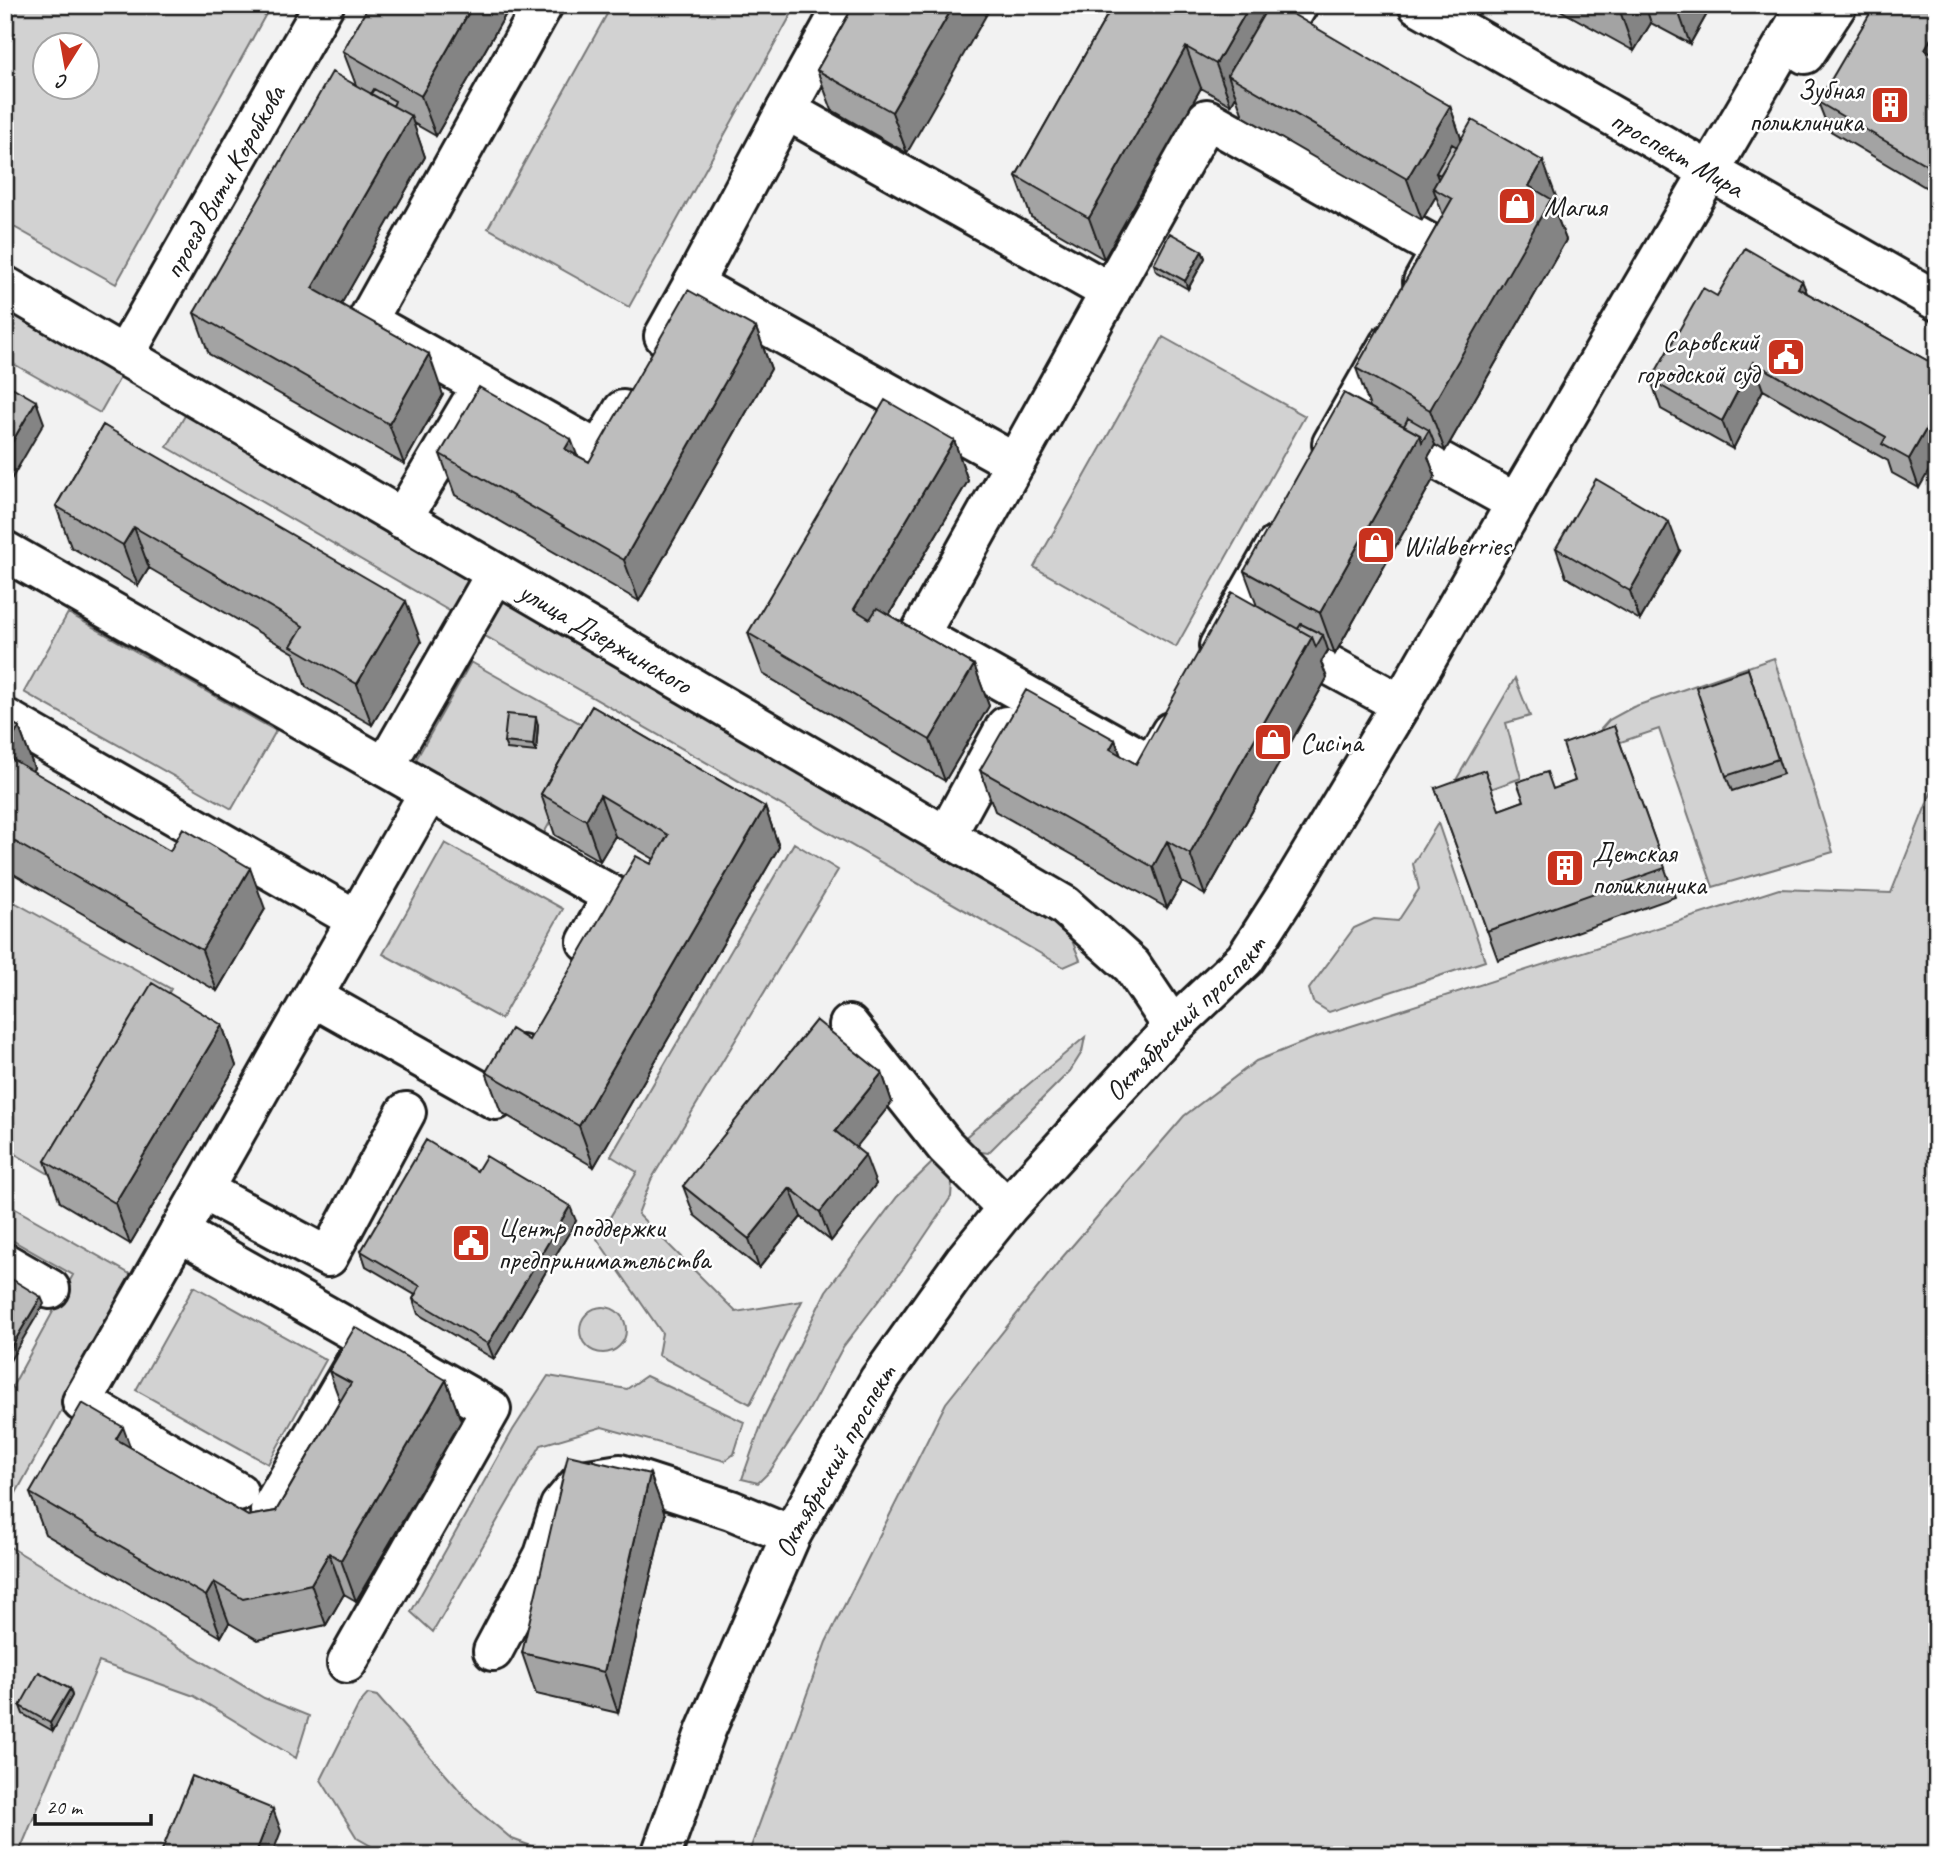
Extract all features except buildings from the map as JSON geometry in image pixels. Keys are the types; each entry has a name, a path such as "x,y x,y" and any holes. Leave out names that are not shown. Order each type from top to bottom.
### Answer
{"street":[{"name":"проезд Вити Коробкова","path":"124,356 324,5"},
{"path":"543,5 366,321 599,451 844,5"},
{"path":"1271,50 1298,5"},
{"name":"проспект Мира","path":"1418,5 1937,301"},
{"name":"Октябрьский проспект","path":"661,1855 706,1730 791,1535 879,1380 964,1261 1007,1208 1173,1027 1245,959 1401,704 1807,5"},
{"path":"1774,65 1804,56 1836,5"},
{"path":"786,110 1110,292"},
{"path":"1283,641 1197,685 1152,765 919,635 1207,119 1233,117 1441,250 1317,472"},
{"path":"693,284 1015,463"},
{"name":"улица Дзержинского","path":"5,286 1065,905 1132,967 1173,1027"},
{"path":"402,519 481,385"},
{"path":"1350,412 1516,503"},
{"path":"1283,641 1290,521"},
{"path":"5,551 613,896 572,968"},
{"path":"385,767 496,573"},
{"path":"1283,641 1401,704"},
{"path":"946,836 1023,694"},
{"path":"5,719 356,920"},
{"path":"369,1340 254,1501 82,1402 429,792"},
{"path":"313,997 496,1100 537,1028"},
{"path":"849,1025 945,1146 1007,1208"},
{"path":"203,1190 328,1257 406,1112"},
{"path":"179,1232 491,1409 347,1663"},
{"path":"5,1263 50,1289"},
{"path":"493,1651 544,1555 560,1506 582,1480 620,1474 731,1510 791,1535"}],"shaded area":[{"path":"5,5 271,5 116,284 5,222"},
{"path":"612,5 796,6 629,307 488,228"},
{"path":"5,306 122,374 100,413 5,359"},
{"path":"1163,337 1305,416 1176,647 1034,567"},
{"path":"187,412 478,581 458,616 167,447"},
{"path":"501,595 1069,933 1080,960 1064,967 480,633"},
{"path":"68,613 276,731 232,809 24,692"},
{"path":"1774,658 1833,852 1713,887 1659,729 1597,750 1595,744 1601,729 1609,720 1633,707"},
{"path":"471,662 599,734 543,835 414,763"},
{"path":"1515,678 1530,716 1506,723 1521,778 1452,803 1452,787"},
{"path":"1937,778 1937,1855 748,1855 826,1642 946,1403 1060,1260 1184,1116 1256,1061 1317,1037 1779,889 1891,893"},
{"path":"1438,823 1485,961 1329,1012 1313,1002 1309,989 1354,928 1374,919 1398,921 1419,889 1413,864"},
{"path":"445,843 563,909 501,1019 383,954"},
{"path":"794,843 838,870 651,1180 638,1214 736,1312 802,1301 750,1404 658,1355 662,1333 597,1239 637,1172 611,1156"},
{"path":"5,897 171,989 61,1181 5,1148"},
{"path":"1085,1037 1082,1052 1070,1071 988,1153 975,1151 962,1140"},
{"path":"933,1162 952,1182 951,1197 902,1270 843,1347 803,1421 770,1471 758,1483 742,1479 764,1417 826,1291 897,1197"},
{"path":"5,1203 135,1277 5,1513 5,1400 73,1275 5,1236"},
{"path":"194,1286 326,1360 268,1464 136,1390"},
{"path":"603,1307 619,1314 626,1330 619,1346 603,1353 587,1346 580,1330 587,1314"},
{"path":"548,1376 627,1389 646,1376 744,1422 734,1454 725,1461 602,1427 541,1445 433,1632 411,1612 513,1430"},
{"path":"5,1544 264,1698 309,1716 296,1758 194,1696 99,1662 18,1855 5,1855"},
{"path":"368,1694 377,1696 475,1808 512,1839 556,1855 387,1855 357,1838 321,1780 359,1704"}],"place":[{"name":"Зубная поликлиника","path":"1890,105"},
{"name":"Магия","path":"1517,206"},
{"name":"Саровский городской суд","path":"1786,357"},
{"name":"Wildberries","path":"1376,545"},
{"name":"Cucina","path":"1273,742"},
{"name":"Детская поликлиника","path":"1565,868"},
{"name":"Центр поддержки предпринимательства","path":"471,1243"}]}
